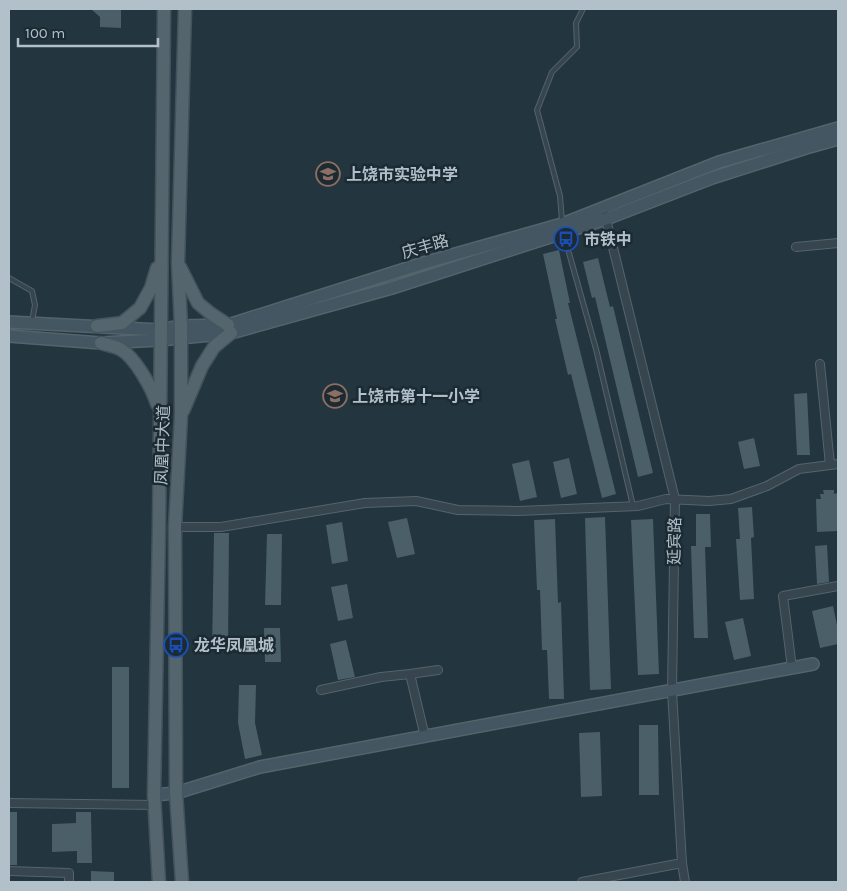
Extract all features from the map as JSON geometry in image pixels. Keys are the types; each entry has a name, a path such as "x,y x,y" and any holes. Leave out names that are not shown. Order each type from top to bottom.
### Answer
{"main road":[{"name":"凤凰中大道","path":"158,882 154,800 164,9"},
{"name":"凤凰中大道","path":"182,882 176,793 175,527 181,416 181,332 178,263 185,9"},
{"name":"庆丰路","path":"229,329 427,262 605,213 719,162 838,128"},
{"path":"9,336 101,343 181,332 229,329 392,288 605,213 838,139"},
{"path":"97,326 122,323 140,308 151,288 162,254"},
{"path":"178,263 198,302 229,329"},
{"path":"9,322 97,326 160,335"},
{"path":"181,416 202,366 214,347 229,329"},
{"path":"101,343 122,350 140,369 154,394 160,411"},
{"path":"154,800 260,767 814,664"}],"street":[{"name":"延宾路","path":"605,213 675,499 672,691 682,863 685,882"},
{"path":"796,246 838,242"},
{"path":"175,527 221,527 365,503 416,501 458,510 518,511 633,506 666,498 709,501 732,499 767,486 799,469 834,464 820,364"},
{"path":"792,668 783,596 838,586"},
{"path":"321,690 381,677 438,670"},
{"path":"410,674 425,737"},
{"path":"9,803 154,800"},
{"path":"582,882 682,863"},
{"path":"9,871 69,873 69,882"}],"lane":[{"path":"562,224 560,196 537,110 552,72 577,47 576,23 583,9"},
{"path":"569,253 596,349 633,506"},
{"path":"9,278 32,291 35,305 32,323"}],"building":[{"path":"91,9 121,9 121,28 100,27 100,17"},
{"path":"559,250 570,303 568,303 616,494 602,498 571,374 568,375 543,254"},
{"path":"598,258 610,307 613,306 653,473 638,477 595,297 592,298 583,262"},
{"path":"807,393 810,455 797,455 794,394"},
{"path":"754,438 760,466 744,469 738,442"},
{"path":"569,458 577,494 561,498 553,462"},
{"path":"529,460 537,497 520,501 512,464"},
{"path":"823,490 834,490 834,494 837,493 838,531 817,532 816,499 821,499 820,494 824,494"},
{"path":"752,507 754,537 751,538 754,599 740,600 736,539 740,539 738,508"},
{"path":"696,514 710,514 711,547 705,547 708,638 694,638 691,546 696,546"},
{"path":"605,517 611,689 590,690 585,518"},
{"path":"407,518 415,554 397,558 388,522"},
{"path":"555,519 558,603 561,602 564,699 549,699 547,650 542,650 540,590 537,590 534,520"},
{"path":"653,519 659,674 638,675 631,520"},
{"path":"342,522 348,561 332,564 326,525"},
{"path":"214,533 229,533 228,651 212,651"},
{"path":"267,534 282,534 281,605 265,605"},
{"path":"827,545 829,582 817,584 815,546"},
{"path":"347,584 353,618 338,621 331,587"},
{"path":"833,606 838,630 838,644 820,648 812,611"},
{"path":"743,618 751,656 734,660 725,622"},
{"path":"264,628 280,628 281,662 265,662"},
{"path":"346,640 355,677 338,680 330,644"},
{"path":"112,667 129,667 129,788 112,788"},
{"path":"239,685 256,685 255,723 262,755 245,759 238,723"},
{"path":"639,725 658,725 659,795 639,795"},
{"path":"600,732 602,796 581,797 579,733"},
{"path":"9,812 17,812 17,865 9,865"},
{"path":"76,812 91,812 92,863 77,863 77,851 52,852 52,824 76,823"},
{"path":"91,871 114,872 114,882 91,882"}],"place":[{"name":"上饶市实验中学","path":"328,174"},
{"name":"市铁中","path":"566,239"},
{"name":"上饶市第十一小学","path":"335,396"},
{"name":"龙华凤凰城","path":"176,645"}]}
